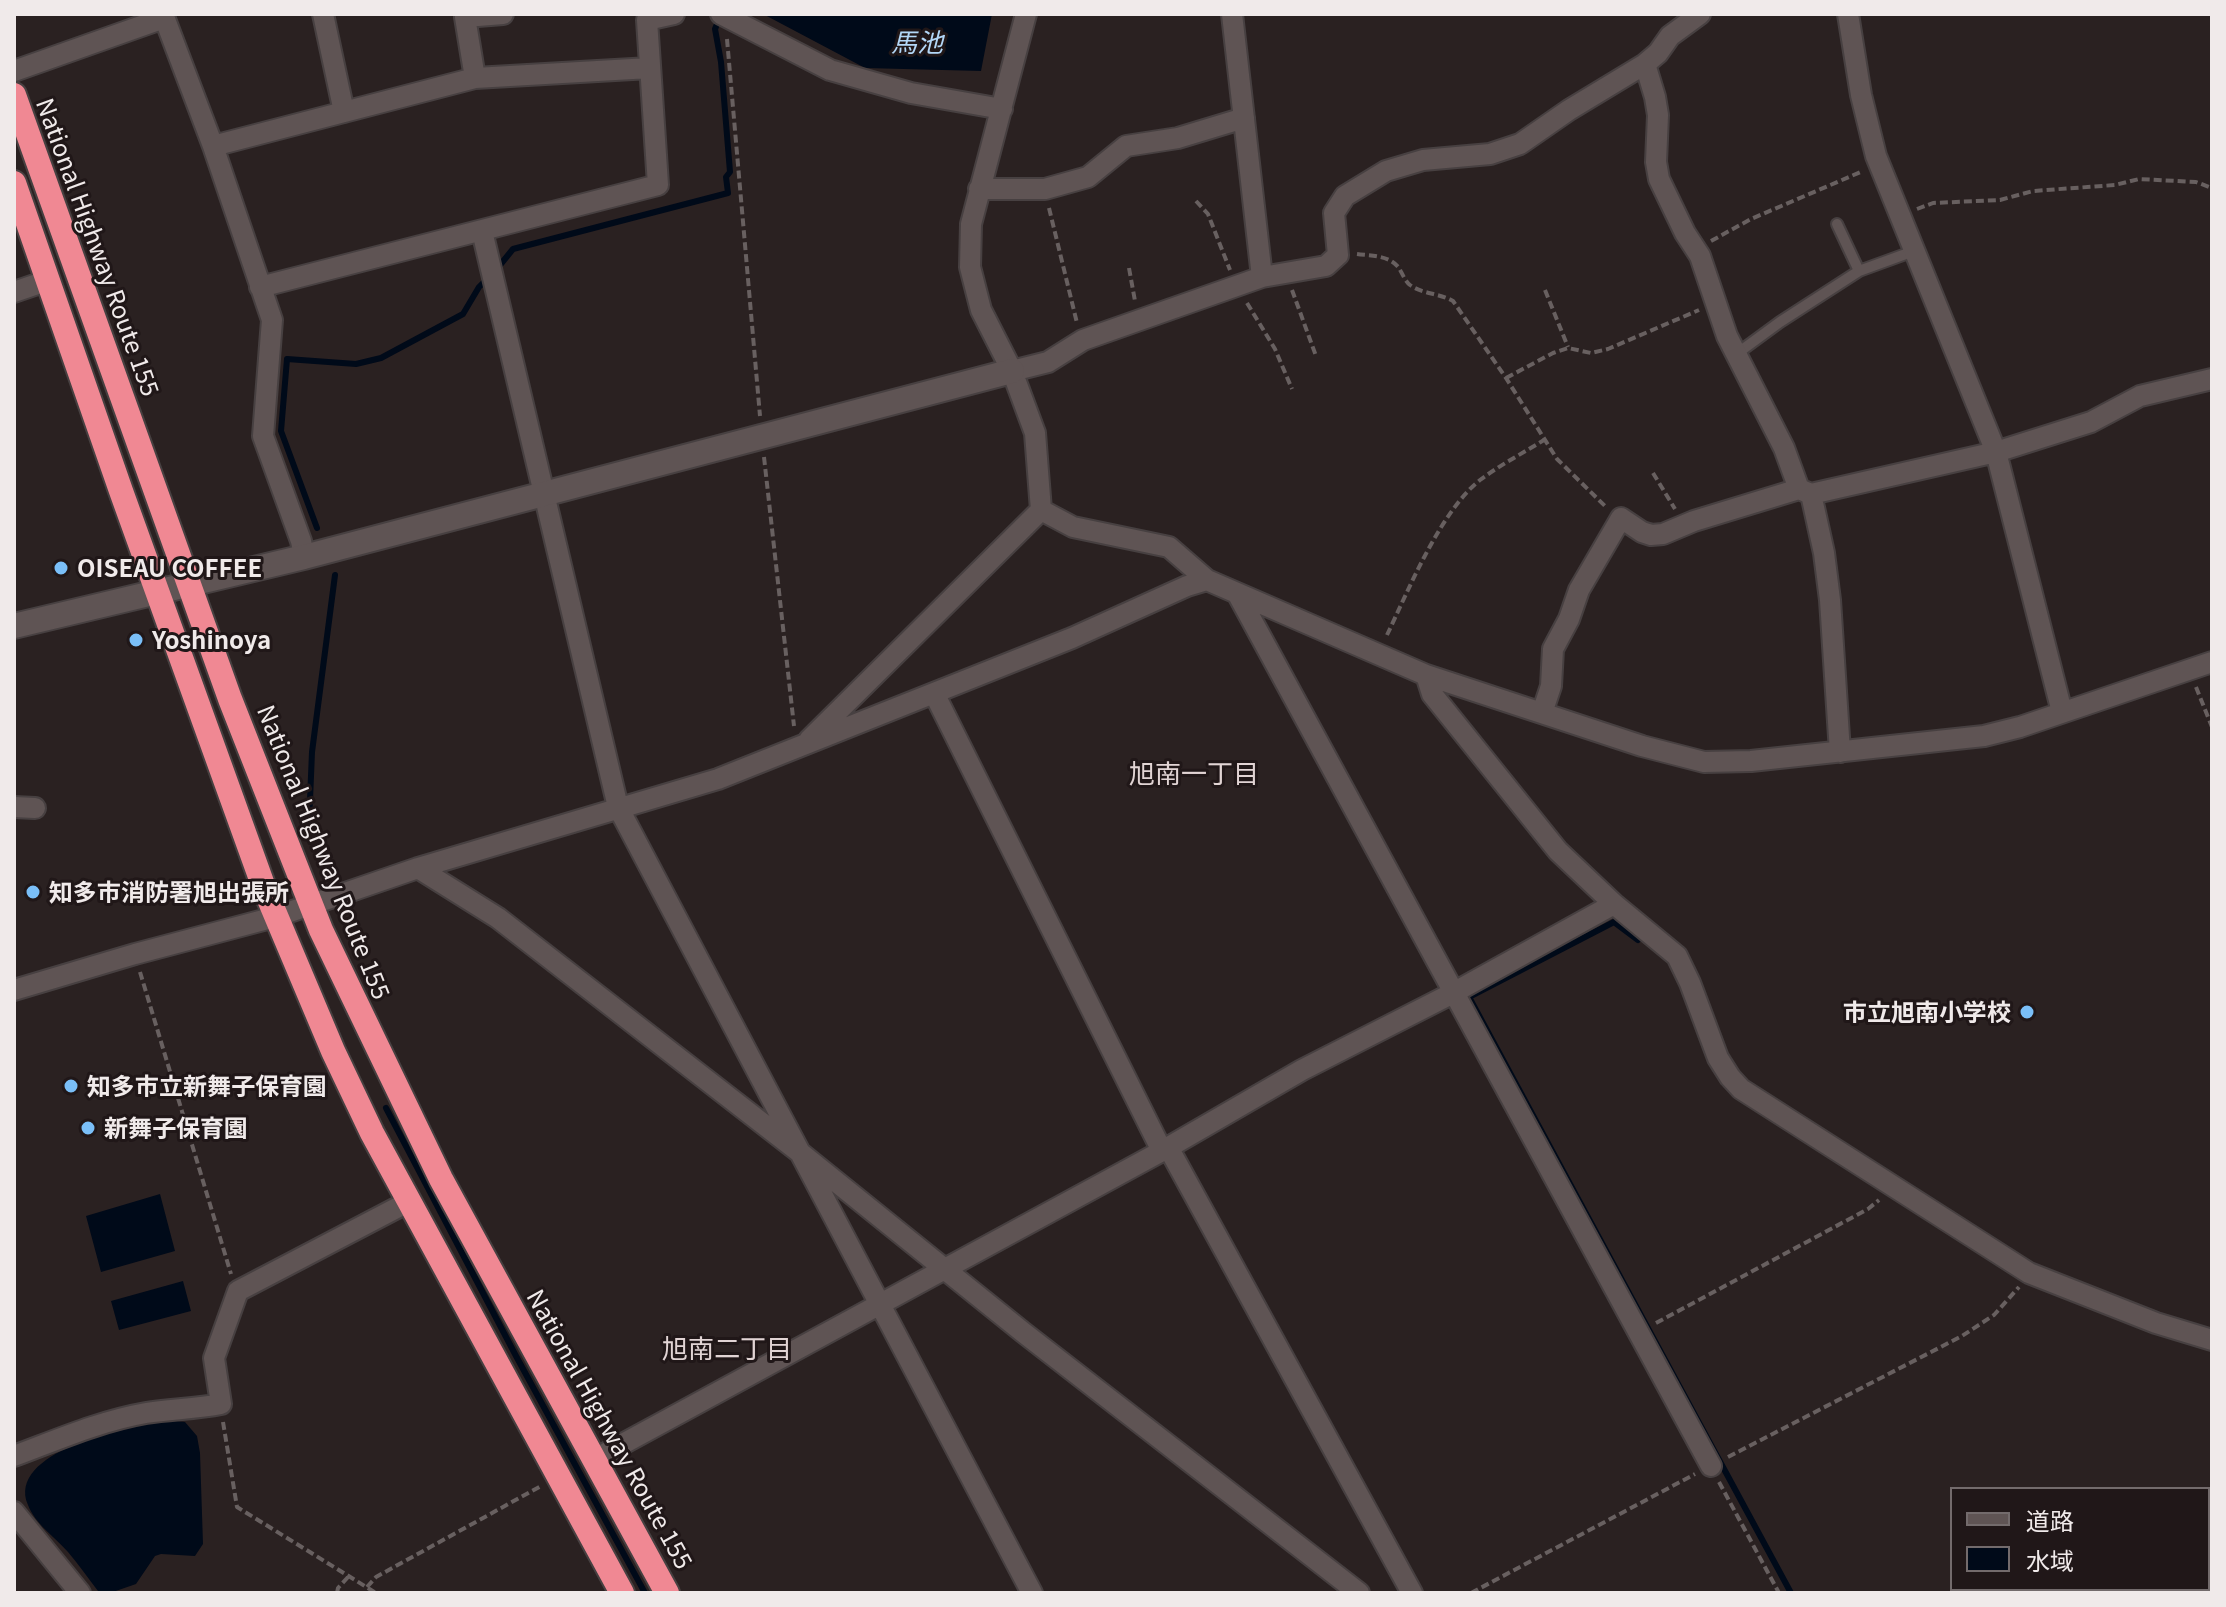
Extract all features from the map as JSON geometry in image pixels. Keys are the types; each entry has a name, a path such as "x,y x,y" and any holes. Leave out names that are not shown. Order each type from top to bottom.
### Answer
{"highway":[{"name":"National Highway Route 155","path":"14,95 189,584 268,799 311,905 354,1002 441,1179 667,1593"},
{"path":"14,183 156,591 275,917 333,1051 410,1201 622,1593"}],"street":[{"path":"323,14 344,112"},
{"path":"475,78 465,17 503,14"},
{"path":"260,287 658,185 644,17 674,14"},
{"path":"800,747 1041,510 1035,433 1012,371 981,310 970,267 971,224 1026,14"},
{"path":"1232,14 1262,277"},
{"path":"14,626 543,496 1048,362 1082,341 1262,277 1326,266 1338,255 1334,213 1345,196 1386,171 1423,160 1490,154 1520,144 1581,102 1645,64 1670,36 1700,14"},
{"path":"1848,14 1861,95 1880,165 1996,452 2062,712"},
{"path":"14,71 163,16 213,146 272,320 263,436 304,557"},
{"path":"725,16 830,70 911,93 1002,109"},
{"path":"1645,64 1658,115 1656,162 1659,179 1685,233 1698,251 1735,355 1805,491 1824,553 1840,752"},
{"path":"213,146 475,78 650,68"},
{"path":"979,189 1045,189 1088,177 1126,146 1178,138 1244,118"},
{"path":"482,231 618,807 1032,1593"},
{"path":"14,292 49,280"},
{"path":"1542,713 1551,686 1553,649 1569,619 1579,590 1621,518 1651,535 1805,491 1996,452 2091,422 2140,396 2212,379"},
{"path":"1041,510 1073,527 1169,547 1207,580 1426,675 1642,746 1704,762 1751,761 1984,736 2212,662"},
{"path":"14,990 275,917 418,868 718,779 1072,638 1207,580"},
{"path":"1237,593 1711,1466"},
{"path":"1426,675 1432,694 1558,851 1614,904 1677,956 1718,1058 1741,1089 2029,1273 2156,1323 2212,1340"},
{"path":"934,693 1165,1149 1412,1593"},
{"path":"14,807 35,808"},
{"path":"418,868 498,918 1359,1593"},
{"path":"595,1459 1165,1149 1302,1070 1453,993 1614,904"},
{"path":"14,1456 101,1423 147,1412 194,1410 221,1404 214,1358 238,1291 410,1201"},
{"path":"14,1512 80,1593"}],"lane":[{"path":"1837,224 1859,271"},
{"path":"1735,355 1859,271 1914,251"}],"path":[{"path":"725,16 761,437 800,747"},
{"path":"1698,251 1738,225 1880,165"},
{"path":"1899,215 1933,203 2000,200 2033,191 2115,185 2139,179 2196,182 2212,188"},
{"path":"1045,189 1082,341"},
{"path":"1338,255 1388,259 1396,264 1408,284 1423,291 1440,293 1453,301 1557,459 1621,518"},
{"path":"1129,268 1134,297 1143,319"},
{"path":"1291,272 1297,307 1316,356"},
{"path":"1545,290 1568,348"},
{"path":"1506,378 1568,348 1591,353 1608,349 1700,309 1717,305"},
{"path":"1377,654 1439,532 1469,491 1544,440"},
{"path":"1653,473 1684,525"},
{"path":"2189,669 2212,727"},
{"path":"135,954 238,1291"},
{"path":"1637,1333 1868,1209 1880,1199 1886,1183"},
{"path":"1471,1593 1962,1336 1994,1315 2029,1273"},
{"path":"221,1404 237,1507 376,1593"},
{"path":"1711,1466 1779,1593"},
{"path":"367,1587 376,1577 558,1476"},
{"path":"337,1593 349,1576"}],"water":[{"name":"馬池","path":"763,14 992,14 981,71 865,68"},
{"path":"160,1194 175,1251 101,1272 86,1216"},
{"path":"183,1281 191,1311 119,1330 111,1301"},
{"path":"159,1419 185,1422 197,1436 203,1544 195,1556 155,1556 136,1584 110,1593 98,1591 68,1552 35,1518 28,1505 26,1486 34,1470 72,1446"}],"waterway":[{"path":"496,270 513,249 728,193 726,177 730,172 721,62 715,29 720,17"},
{"path":"317,528 281,431 287,359 356,364 381,358 463,314 488,278"},
{"path":"309,824 312,752 335,575"},
{"path":"1638,940 1614,922 1469,997 1791,1593"},
{"path":"386,1108 645,1593"}],"place":[{"name":"OISEAU COFFEE","path":"61,568"},
{"name":"Yoshinoya","path":"136,640"},
{"name":"知多市消防署旭出張所","path":"33,892"},
{"name":"市立旭南小学校","path":"2027,1012"},
{"name":"知多市立新舞子保育園","path":"71,1086"},
{"name":"新舞子保育園","path":"88,1128"}],"district":[{"name":"旭南一丁目","path":"1194,773"},
{"name":"旭南二丁目","path":"727,1348"}]}
